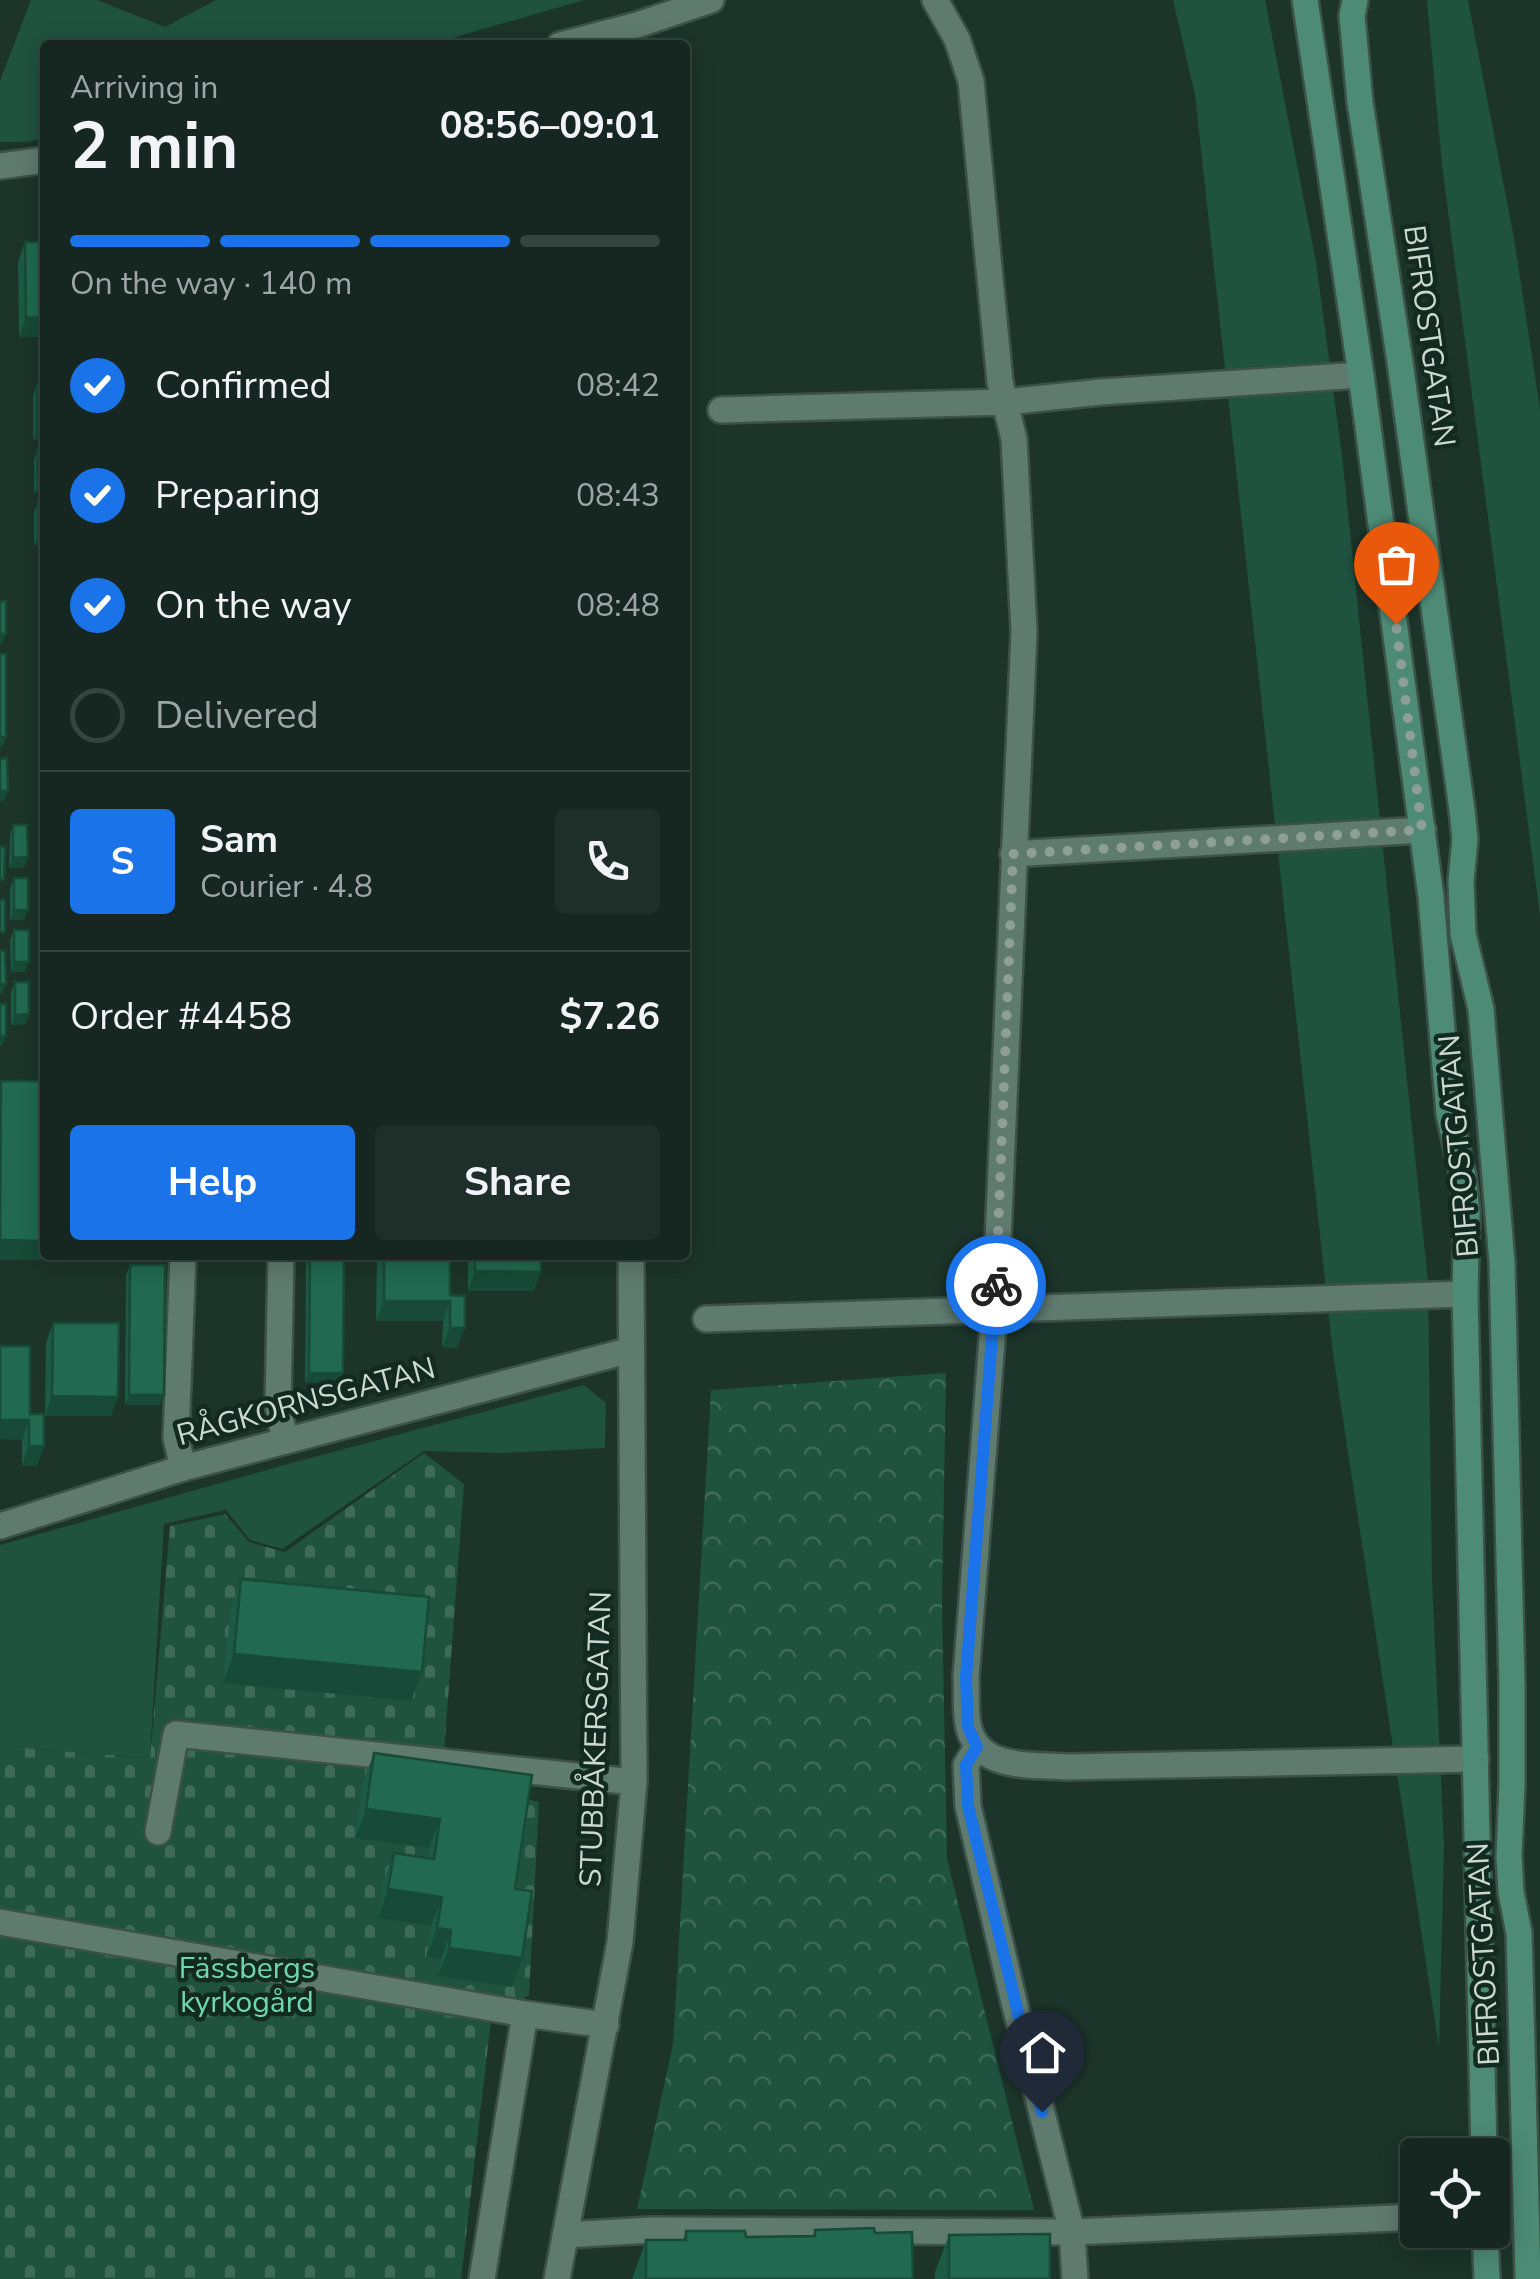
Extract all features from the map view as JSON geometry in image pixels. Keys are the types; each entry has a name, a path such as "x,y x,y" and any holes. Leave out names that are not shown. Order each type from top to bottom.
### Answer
{"main road":[{"name":"BIFROSTGATAN","path":"1305,0 1362,375 1431,897 1449,1114 1467,1212 1465,1294 1484,2138"},
{"name":"BIFROSTGATAN","path":"1351,5 1360,102 1462,810 1463,934 1481,1009 1500,1242 1511,1665 1509,1856 1519,1933 1528,2279"},
{"path":"1486,2248 1487,2279"}],"street":[{"path":"600,40 639,35 711,0"},
{"path":"934,0 958,39 972,81 1000,382 1014,440 1024,631 994,1308 966,1677 968,1727 977,1747 998,1762 1066,1767 1476,1758"},
{"path":"0,166 40,161"},
{"path":"721,410 1004,402 1362,375"},
{"path":"1013,854 1422,830"},
{"path":"183,1260 176,1438 183,1468"},
{"path":"281,1260 278,1405 285,1442"},
{"name":"STUBBÅKERSGATAN","path":"557,2279 620,1942 634,1782 631,1260"},
{"path":"706,1319 1465,1294"},
{"name":"RÅGKORNSGATAN","path":"0,1526 183,1468 632,1350"},
{"path":"158,1832 176,1734 634,1782"},
{"path":"977,1747 966,1765 968,1806 1072,2232 1075,2279"},
{"path":"0,1922 606,2025"},
{"path":"482,2279 525,2014"},
{"path":"565,2236 652,2230 1072,2232 1400,2218"}],"green space":[{"path":"31,0 97,0 165,27 216,0 584,0 445,40 40,40 40,139 27,142 0,142 0,81"},
{"path":"1173,0 1265,0 1316,262 1342,455 1428,1281 1432,1580 1444,1846 1439,2048 1333,1354 1195,95"},
{"path":"1427,0 1468,0 1514,238 1540,409 1540,916 1442,165"},
{"path":"946,1373 942,1604 947,1859 1034,2210 637,2209 673,2044 711,1390"},
{"path":"584,1385 606,1403 605,1448 504,1453 424,1451 282,1549 250,1540 226,1510 164,1524 150,1758 0,1746 0,1545"},
{"name":"Fässbergs kyrkogård","path":"424,1453 464,1484 442,1780 539,1802 529,1995 491,2020 461,2279 0,2279 0,1746 150,1758 170,1526 225,1514 249,1542 285,1552"}],"building":[{"path":"25,242 40,242 40,317 26,318"},
{"path":"37,385 40,385 40,430"},
{"path":"37,450 40,450 40,483"},
{"path":"38,502 40,502 40,535"},
{"path":"6,601 6,634 0,634 0,602"},
{"path":"0,654 6,654 6,737 0,737"},
{"path":"7,758 8,791 0,791 0,759"},
{"path":"13,825 27,825 28,857 13,858"},
{"path":"0,847 5,847 4,879 0,880"},
{"path":"14,878 28,878 28,910 14,910"},
{"path":"0,900 5,900 5,932 0,932"},
{"path":"14,930 29,930 29,962 14,962"},
{"path":"0,951 5,951 6,984 0,984"},
{"path":"15,982 29,982 29,1014 15,1015"},
{"path":"0,1004 6,1004 6,1036 0,1036"},
{"path":"1,1081 40,1081 40,1241 0,1240"},
{"path":"310,1260 344,1260 343,1373 309,1373"},
{"path":"384,1260 450,1260 450,1295 465,1296 465,1328 450,1328 450,1301 384,1301"},
{"path":"475,1260 541,1260 541,1272 475,1271"},
{"path":"130,1265 165,1265 164,1395 129,1395"},
{"path":"53,1323 119,1323 118,1397 52,1396"},
{"path":"0,1346 30,1346 30,1414 44,1414 44,1446 29,1446 29,1420 0,1420"},
{"path":"241,1579 429,1597 422,1672 234,1654"},
{"path":"374,1753 532,1775 515,1889 532,1891 522,1958 449,1948 451,1930 437,1928 442,1897 388,1889 394,1853 434,1859 440,1819 366,1809"},
{"path":"874,2228 875,2233 912,2232 913,2279 646,2279 646,2240 686,2240 686,2231 745,2231 746,2237 815,2236 815,2230"},
{"path":"1050,2234 1050,2279 949,2279 949,2235"}],"way so far":[{"path":"996,1285 1013,854 1422,830 1396,624"}],"route":[{"path":"996,1285 966,1677 968,1727 977,1747 966,1765 968,1806 1042,2112"}]}
